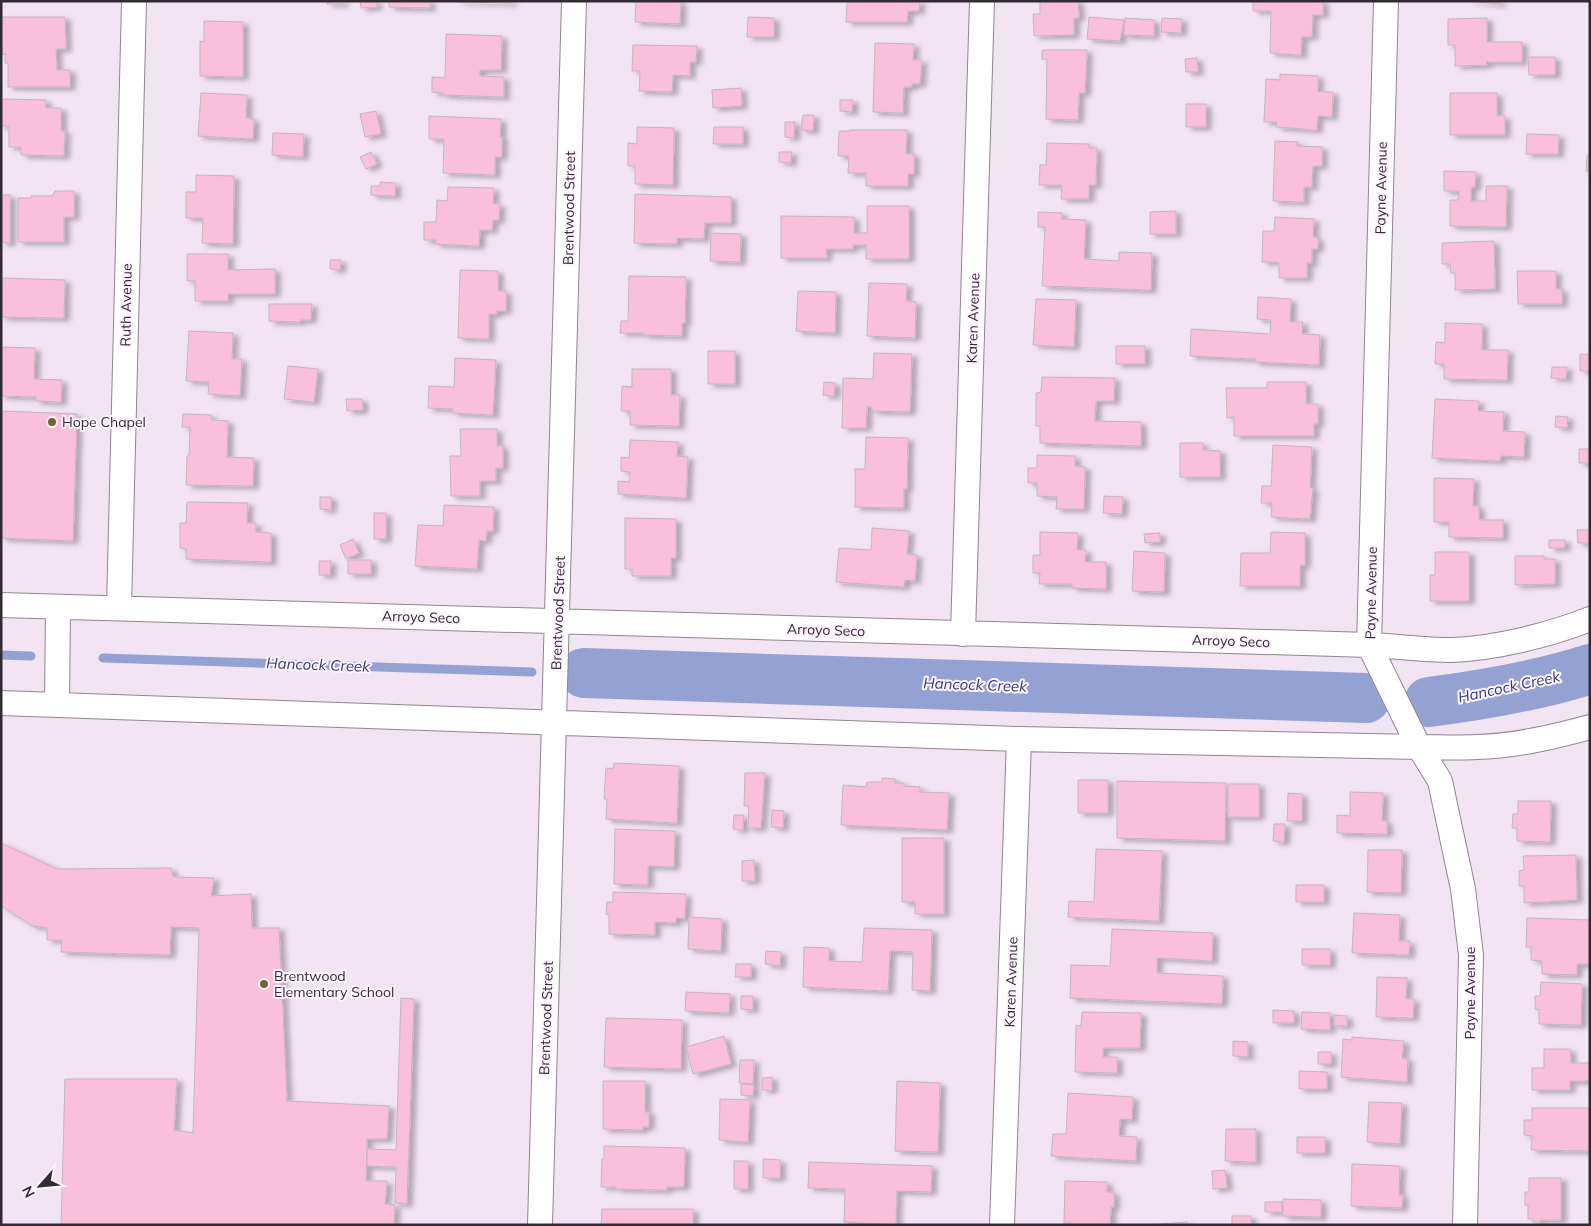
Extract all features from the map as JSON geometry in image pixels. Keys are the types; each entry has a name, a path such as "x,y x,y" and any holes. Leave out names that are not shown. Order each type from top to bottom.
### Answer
{"street":[{"name":"Ruth Avenue","path":"119,608 134,1"},
{"name":"Brentwood Street","path":"540,1225 574,1"},
{"name":"Karen Avenue","path":"963,634 982,1"},
{"name":"Payne Avenue","path":"1386,1 1369,645 1419,747 1440,781 1468,920 1471,955 1471,992 1465,1225"},
{"name":"Arroyo Seco","path":"1,605 1369,645 1451,650 1485,646 1552,632 1590,619"},
{"path":"57,704 58,607"},
{"path":"1,703 1019,739 1419,747 1478,747 1521,742 1590,727"},
{"name":"Karen Avenue","path":"1002,1225 1019,739"}],"building":[{"path":"327,1 343,1 343,4 327,4"},
{"path":"360,1 376,1 377,7 361,8"},
{"path":"389,1 430,1 430,8 389,7"},
{"path":"512,1 512,3 458,2"},
{"path":"636,1 681,1 680,24 635,22"},
{"path":"847,1 920,1 919,11 908,11 907,22 846,22"},
{"path":"1040,1 1078,1 1079,18 1074,18 1074,35 1034,36 1033,14 1040,14"},
{"path":"1253,1 1323,1 1323,15 1313,15 1312,37 1302,37 1301,55 1270,53 1271,11 1253,11"},
{"path":"1469,1 1501,1 1500,4"},
{"path":"1,17 65,17 66,49 56,49 57,70 70,70 70,87 8,87 8,63 5,63 6,54 2,55"},
{"path":"748,17 774,18 774,37 747,37"},
{"path":"1089,17 1124,20 1120,41 1087,39"},
{"path":"1125,18 1154,20 1154,36 1124,35"},
{"path":"1162,18 1182,19 1181,33 1161,32"},
{"path":"1487,18 1487,42 1522,42 1522,62 1486,62 1487,65 1455,66 1455,45 1448,45 1448,19"},
{"path":"204,21 243,22 243,77 200,76 200,41 204,42"},
{"path":"446,34 502,36 501,70 480,70 480,76 504,77 504,97 443,95 443,93 432,92 432,77 445,78"},
{"path":"875,43 914,44 913,60 922,60 920,84 904,87 903,113 873,112"},
{"path":"633,45 697,46 696,62 690,62 690,76 673,75 672,92 639,91 640,71 632,71"},
{"path":"1042,50 1087,50 1085,93 1079,93 1078,120 1046,119 1047,59 1042,59"},
{"path":"1528,57 1555,57 1555,75 1529,75"},
{"path":"1197,58 1198,72 1186,72 1185,59"},
{"path":"1280,74 1318,76 1318,92 1333,92 1332,117 1318,116 1317,130 1276,127 1277,122 1264,122 1266,79 1280,80"},
{"path":"741,88 742,106 713,108 712,90"},
{"path":"201,93 247,95 246,118 254,119 253,139 198,136"},
{"path":"1450,93 1497,93 1497,116 1505,116 1505,135 1450,135"},
{"path":"1,99 46,100 46,108 61,108 61,131 65,131 64,156 21,155 21,147 9,147 9,126 1,126"},
{"path":"840,100 853,100 852,112 840,111"},
{"path":"1186,104 1206,104 1206,127 1186,127"},
{"path":"376,111 381,134 365,137 360,114"},
{"path":"803,115 814,115 813,131 801,130"},
{"path":"429,116 501,119 502,157 495,157 495,175 443,173 444,139 429,139"},
{"path":"785,122 795,122 794,138 785,137"},
{"path":"637,127 674,128 673,185 635,184 635,166 628,166 628,143 637,144"},
{"path":"714,127 743,127 743,144 713,144"},
{"path":"907,130 906,154 914,154 914,174 908,174 908,186 866,186 866,173 848,173 849,156 838,156 839,131"},
{"path":"273,133 304,134 303,157 272,155"},
{"path":"1527,134 1559,135 1558,154 1526,154"},
{"path":"1275,141 1298,142 1297,146 1322,147 1322,166 1313,166 1312,187 1304,187 1304,202 1273,201"},
{"path":"1047,143 1089,144 1089,148 1097,148 1096,185 1089,185 1089,199 1061,199 1062,185 1039,185 1040,165 1046,165"},
{"path":"371,152 377,164 366,169 360,157"},
{"path":"779,152 792,152 791,163 779,162"},
{"path":"1587,155 1590,155 1590,171 1586,171"},
{"path":"1444,171 1476,172 1475,187 1471,188 1471,201 1486,201 1486,186 1507,186 1506,227 1450,226 1450,200 1458,200 1459,191 1444,191"},
{"path":"196,175 234,176 233,244 202,243 203,218 186,218 186,192 196,192"},
{"path":"380,182 396,183 395,196 371,195 371,186 380,186"},
{"path":"448,187 494,188 493,204 500,204 499,220 493,220 492,230 480,230 479,246 435,244 436,240 424,240 424,222 436,222 437,200 447,201"},
{"path":"55,191 74,191 74,217 64,217 64,242 18,242 18,198 52,196"},
{"path":"635,194 731,197 731,223 705,223 704,239 677,238 677,244 634,243"},
{"path":"1,195 10,195 10,243 1,242"},
{"path":"867,206 909,206 909,259 866,259 866,245 853,245 853,249 826,249 827,258 781,258 781,216 854,217 854,233 867,233"},
{"path":"1176,211 1176,234 1150,234 1150,212"},
{"path":"1038,212 1062,213 1062,219 1086,220 1084,259 1119,261 1119,252 1152,253 1151,290 1042,286 1045,227 1038,227"},
{"path":"1275,217 1314,219 1313,237 1318,238 1318,249 1312,249 1312,263 1307,263 1307,278 1279,278 1279,262 1262,262 1263,231 1274,231"},
{"path":"711,233 741,234 740,262 710,261"},
{"path":"1494,241 1495,289 1455,290 1455,273 1451,273 1450,264 1442,264 1442,243"},
{"path":"187,254 228,254 228,270 275,269 275,294 228,294 228,301 195,301 195,281 187,281"},
{"path":"330,260 341,260 340,270 330,269"},
{"path":"460,270 498,271 498,291 506,291 506,311 497,311 497,314 489,314 489,339 458,338"},
{"path":"1517,271 1556,271 1556,289 1562,289 1562,304 1518,304"},
{"path":"629,276 686,277 685,323 682,323 682,336 620,333 621,321 628,321"},
{"path":"1,278 65,280 64,318 1,317"},
{"path":"869,283 907,284 906,301 916,302 915,338 867,336"},
{"path":"798,291 836,292 835,333 796,331"},
{"path":"1258,297 1291,299 1290,322 1303,322 1302,334 1320,335 1319,365 1255,362 1255,359 1190,356 1191,329 1270,334 1271,320 1257,319"},
{"path":"1036,299 1076,300 1074,347 1033,345"},
{"path":"269,304 312,304 311,320 300,320 300,322 269,321"},
{"path":"1445,323 1482,324 1482,350 1508,350 1507,380 1444,379 1444,364 1435,364 1436,342 1445,343"},
{"path":"189,331 233,333 232,359 242,359 240,396 208,394 209,382 186,381"},
{"path":"1116,346 1145,346 1145,364 1116,364"},
{"path":"1,347 35,348 34,379 62,380 61,402 36,401 36,397 1,396"},
{"path":"708,351 735,351 735,384 708,384"},
{"path":"874,353 912,354 910,412 872,411 872,407 867,407 866,428 842,428 843,378 873,379"},
{"path":"1580,354 1590,355 1590,371 1580,371"},
{"path":"455,358 496,360 493,415 453,413 453,409 428,408 429,386 454,387"},
{"path":"288,366 318,369 314,402 284,399"},
{"path":"1552,367 1567,367 1566,379 1551,378"},
{"path":"632,369 671,369 671,395 680,395 679,426 630,425 630,411 621,411 622,386 632,387"},
{"path":"1042,377 1115,378 1114,401 1096,401 1095,421 1141,422 1141,446 1040,443 1040,426 1036,426 1036,393 1041,392"},
{"path":"824,382 835,383 834,396 823,395"},
{"path":"1267,382 1306,382 1306,404 1318,404 1318,424 1314,424 1314,436 1234,436 1234,417 1227,418 1226,388 1267,388"},
{"path":"346,399 362,399 363,410 347,411"},
{"path":"1435,399 1479,401 1478,411 1504,412 1503,431 1525,432 1524,457 1501,456 1500,461 1432,458"},
{"name":"Hope Chapel","path":"1,411 77,414 73,541 1,538"},
{"path":"183,414 211,415 211,420 228,421 227,457 254,458 253,486 186,485 190,427 182,427"},
{"path":"1556,416 1568,417 1567,428 1555,427"},
{"path":"460,429 497,429 497,446 503,446 503,468 496,468 496,481 480,481 480,496 451,496 450,456 461,456"},
{"path":"866,437 908,438 907,489 904,489 904,508 855,507 855,469 865,469"},
{"path":"630,440 678,442 677,456 688,457 686,498 618,494 618,481 629,482 630,472 621,471 621,457 629,458"},
{"path":"1180,443 1203,443 1203,450 1220,451 1220,477 1180,477"},
{"path":"1273,445 1312,447 1310,487 1313,488 1310,519 1271,517 1272,503 1261,503 1262,486 1271,486"},
{"path":"1579,449 1590,449 1590,463 1579,463"},
{"path":"1037,455 1075,456 1075,466 1085,467 1084,509 1056,509 1057,497 1037,496 1037,483 1028,483 1028,468 1037,468"},
{"path":"1434,478 1474,479 1473,506 1479,506 1479,520 1503,520 1503,538 1449,537 1449,522 1434,522"},
{"path":"1104,496 1123,497 1122,514 1103,513"},
{"path":"320,497 331,497 331,510 320,509"},
{"path":"187,502 248,503 247,523 256,523 256,532 271,533 271,562 186,559 186,549 180,548 180,523 186,523"},
{"path":"444,505 494,507 493,531 487,531 486,541 479,540 477,569 415,566 418,525 443,526"},
{"path":"374,513 386,513 386,539 374,539"},
{"path":"625,518 676,519 676,558 671,558 671,576 632,576 632,569 625,569"},
{"path":"872,528 909,531 907,554 917,555 915,581 905,580 904,587 836,582 839,548 871,550"},
{"path":"1577,530 1590,530 1590,543 1578,543"},
{"path":"1040,532 1078,533 1077,550 1086,550 1085,562 1106,562 1106,589 1072,588 1072,584 1039,584 1040,573 1033,573 1033,555 1040,555"},
{"path":"1271,532 1305,533 1305,565 1300,565 1300,586 1240,586 1241,553 1270,553"},
{"path":"1160,533 1160,542 1145,543 1144,534"},
{"path":"353,539 359,553 346,559 340,545"},
{"path":"1549,540 1565,540 1565,548 1549,548"},
{"path":"1134,551 1165,553 1164,592 1132,591"},
{"path":"1435,552 1469,552 1469,601 1430,601 1430,575 1435,575"},
{"path":"1515,556 1544,556 1544,559 1555,559 1555,584 1515,585"},
{"path":"348,560 371,560 371,574 348,574"},
{"path":"319,561 331,561 330,575 319,575"},
{"path":"614,763 679,766 677,823 606,819 607,799 604,799 606,768 613,769"},
{"path":"745,773 765,773 761,828 748,828 749,806 744,806"},
{"path":"882,778 895,779 895,783 904,783 904,786 920,787 920,792 949,793 947,830 841,825 843,785 866,787 867,782 882,782"},
{"path":"1078,780 1108,780 1108,813 1078,813"},
{"path":"1117,781 1226,783 1225,841 1117,838"},
{"path":"1228,784 1259,784 1259,817 1228,817"},
{"path":"1350,792 1383,793 1382,821 1387,821 1387,834 1337,833 1337,815 1350,816"},
{"path":"1288,793 1302,794 1302,821 1287,821"},
{"path":"1518,801 1551,801 1550,842 1517,841 1517,828 1512,828 1513,814 1518,814"},
{"path":"772,810 784,811 783,828 771,827"},
{"path":"734,815 744,815 743,830 733,829"},
{"path":"1274,824 1285,824 1284,842 1273,841"},
{"path":"615,829 675,831 674,867 648,866 648,885 614,884"},
{"path":"902,838 944,838 944,914 915,914 915,902 902,902"},
{"path":"1,843 57,869 171,868 173,877 214,878 211,896 251,894 252,928 279,928 287,1101 389,1106 387,1139 367,1139 366,1181 387,1181 385,1204 395,1205 394,1225 61,1225 65,1079 177,1079 174,1130 193,1133 199,928 171,927 170,955 61,952 62,940 47,940 47,928 33,926 1,906"},
{"path":"1096,849 1162,851 1159,921 1068,917 1069,901 1094,902"},
{"path":"1368,850 1402,850 1401,893 1367,892"},
{"path":"1576,855 1577,900 1524,903 1524,886 1519,886 1519,871 1524,870 1523,856"},
{"path":"754,860 755,881 742,881 742,861"},
{"path":"1296,885 1324,885 1324,902 1296,902"},
{"path":"613,892 686,894 685,919 676,918 676,923 655,922 655,935 609,934 609,915 606,914 607,902 613,902"},
{"path":"1354,913 1400,915 1399,941 1410,941 1409,955 1352,953"},
{"path":"689,917 722,919 721,951 688,949"},
{"path":"1527,918 1590,920 1590,964 1577,964 1577,975 1542,974 1542,961 1531,960 1531,947 1526,947"},
{"path":"864,928 932,930 930,991 912,990 913,952 890,951 888,991 803,987 804,947 829,948 829,961 862,962"},
{"path":"1112,929 1213,933 1212,961 1157,958 1157,973 1223,976 1222,1004 1070,998 1071,965 1110,966"},
{"path":"1302,949 1330,949 1330,965 1302,965"},
{"path":"766,951 781,952 780,966 765,964"},
{"path":"736,964 751,964 751,977 735,977"},
{"path":"1377,977 1407,978 1406,999 1414,999 1413,1018 1376,1017"},
{"path":"1541,982 1582,984 1581,1025 1539,1024 1539,1010 1535,1009 1535,996 1540,996"},
{"path":"686,992 730,994 729,1013 685,1011"},
{"path":"741,996 753,996 753,1010 741,1009"},
{"path":"401,998 414,999 407,1204 395,1203 396,1167 367,1166 367,1149 396,1150"},
{"path":"1273,1010 1294,1011 1294,1023 1273,1023"},
{"path":"1082,1012 1141,1013 1140,1048 1103,1048 1103,1057 1117,1057 1117,1073 1075,1072 1076,1025 1081,1026"},
{"path":"1302,1012 1330,1013 1330,1030 1301,1029"},
{"path":"1334,1015 1347,1016 1347,1026 1334,1025"},
{"path":"606,1018 682,1020 681,1069 604,1067"},
{"path":"724,1036 731,1064 693,1074 686,1047"},
{"path":"1352,1037 1404,1041 1402,1058 1408,1059 1407,1082 1341,1077 1343,1039 1352,1040"},
{"path":"1233,1041 1248,1042 1248,1057 1233,1056"},
{"path":"1544,1049 1570,1049 1571,1063 1590,1063 1590,1081 1570,1081 1570,1090 1532,1090 1532,1068 1544,1068"},
{"path":"1318,1052 1331,1052 1331,1064 1318,1064"},
{"path":"740,1060 754,1060 753,1084 739,1083"},
{"path":"1299,1071 1327,1072 1327,1089 1299,1089"},
{"path":"772,1077 772,1090 762,1090 762,1078"},
{"path":"603,1081 645,1081 645,1112 649,1112 649,1127 643,1127 643,1130 603,1129"},
{"path":"897,1081 940,1083 938,1152 895,1151"},
{"path":"741,1084 754,1085 753,1096 741,1095"},
{"path":"1068,1093 1133,1097 1132,1120 1120,1119 1119,1136 1137,1137 1136,1161 1051,1156 1053,1134 1066,1134"},
{"path":"720,1099 750,1100 748,1142 719,1140"},
{"path":"1369,1102 1402,1103 1400,1144 1367,1142"},
{"path":"1532,1108 1590,1108 1590,1151 1531,1150 1532,1136 1524,1135 1524,1120 1532,1120"},
{"path":"1226,1129 1256,1129 1256,1162 1225,1161"},
{"path":"1297,1137 1325,1137 1325,1153 1297,1153"},
{"path":"604,1146 685,1148 684,1187 667,1187 667,1190 601,1187"},
{"path":"763,1159 780,1160 780,1178 763,1178"},
{"path":"734,1161 748,1161 748,1189 734,1189"},
{"path":"809,1162 932,1166 931,1192 897,1191 896,1225 844,1222 845,1189 808,1188"},
{"path":"1352,1164 1400,1166 1399,1195 1403,1195 1402,1208 1351,1206"},
{"path":"1225,1170 1227,1188 1213,1189 1212,1171"},
{"path":"1529,1178 1561,1178 1561,1220 1533,1222 1533,1219 1528,1219 1528,1205 1525,1205 1525,1192 1529,1192"},
{"path":"1065,1181 1107,1182 1107,1192 1114,1192 1114,1207 1111,1207 1110,1225 1071,1225 1071,1223 1064,1223"},
{"path":"1283,1199 1321,1200 1321,1217 1283,1216"},
{"path":"1265,1202 1282,1202 1282,1212 1265,1212"},
{"path":"602,1209 693,1209 693,1225 601,1225"},
{"path":"1232,1216 1251,1216 1251,1225 1232,1225"},
{"path":"1187,1222 1187,1225 1149,1225"}],"waterway":[{"name":"Hancock Creek","path":"1,655 31,656"},
{"name":"Hancock Creek","path":"103,658 532,672"},
{"name":"Hancock Creek","path":"1429,702 1510,689 1590,669"},
{"name":"Hancock Creek","path":"584,673 1366,698"}],"place":[{"name":"Hope Chapel","path":"52,422"},
{"name":"Brentwood Elementary School","path":"264,984"}]}
